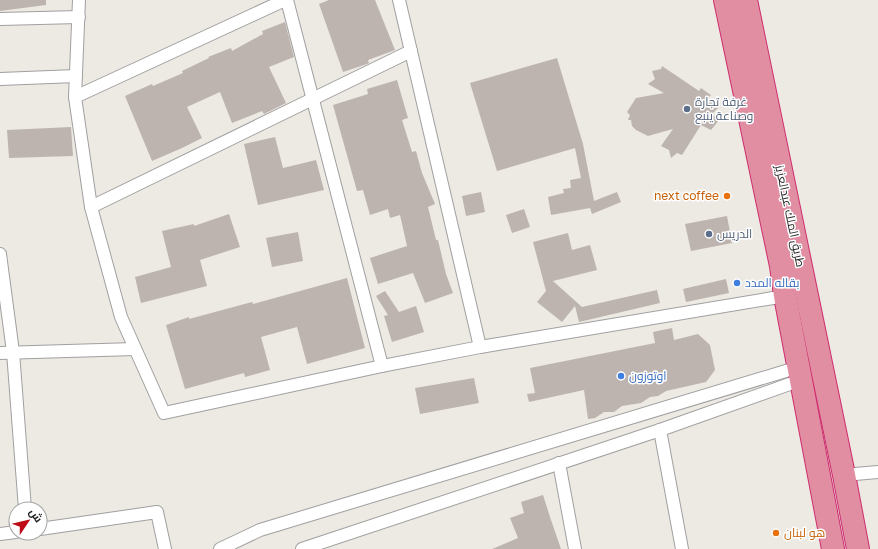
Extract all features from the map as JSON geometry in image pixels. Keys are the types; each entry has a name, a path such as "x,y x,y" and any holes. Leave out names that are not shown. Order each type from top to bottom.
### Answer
{"highway":[{"name":"طريق الملك عبدالعزيز","path":"726,0 780,266 833,549"},
{"name":"طريق الملك عبدالعزيز","path":"746,0 858,549"}],"street":[{"path":"79,0 75,98 91,207 121,317 164,413 382,366 480,347 785,296"},
{"path":"75,98 286,0 382,366"},
{"path":"399,0 480,347"},
{"path":"0,19 79,17"},
{"path":"91,207 411,51"},
{"path":"0,79 76,76"},
{"path":"0,254 13,352 24,501"},
{"path":"0,353 135,349"},
{"path":"302,549 660,430 800,373"},
{"path":"220,549 260,530 800,373"},
{"path":"660,430 682,549"},
{"path":"559,463 575,549"},
{"path":"844,475 878,472"},
{"path":"48,528 157,512 165,549"}],"building":[{"path":"0,0 46,0 46,5 0,11"},
{"path":"329,0 375,0 395,50 368,60 369,63 367,64 343,72 319,4"},
{"path":"285,22 294,57 269,67 286,103 264,114 262,111 232,123 220,92 187,107 202,138 152,161 125,96 152,84 153,86 183,73 182,71 209,58 208,57 231,48 232,51 263,34 262,31"},
{"path":"557,58 583,144 594,201 617,192 621,202 592,214 590,208 551,215 548,197 564,193 563,189 571,188 570,180 581,178 575,148 497,171 470,83"},
{"path":"662,66 699,91 701,88 711,95 708,98 720,106 712,114 719,120 711,130 701,125 682,155 677,153 671,158 669,150 661,146 673,129 648,136 636,130 632,126 631,120 628,120 630,115 627,112 636,98 664,93 648,84 655,79 652,71 661,69"},
{"path":"397,80 408,118 402,120 412,152 416,151 422,173 435,204 428,207 436,240 438,240 446,274 453,293 425,303 413,273 378,284 370,258 407,246 400,215 390,218 388,209 370,215 363,190 357,191 333,105 368,94 367,89"},
{"path":"71,127 73,156 9,158 7,130"},
{"path":"275,137 283,168 316,160 324,190 258,205 244,144"},
{"path":"481,192 485,212 466,216 462,196"},
{"path":"524,209 530,227 512,233 506,215"},
{"path":"229,214 240,247 200,260 207,286 141,303 135,277 171,267 162,231 194,224 194,226"},
{"name":"الدريس","path":"727,216 732,243 691,251 685,224"},
{"path":"298,232 303,261 272,267 266,238"},
{"path":"568,233 572,250 590,245 597,270 553,281 582,307 657,290 660,303 579,322 575,306 562,322 537,302 546,291 533,242"},
{"path":"347,278 365,348 307,364 297,327 261,337 270,370 245,377 244,373 185,389 166,325 189,317 189,319 252,302 253,304"},
{"path":"726,279 729,293 686,302 683,289"},
{"path":"385,291 399,312 416,306 424,332 392,342 384,316 388,315 376,296"},
{"name":"اوتوزون","path":"672,328 674,340 698,334 710,345 715,370 706,382 666,391 658,396 650,397 641,403 622,406 614,412 604,412 595,418 588,419 584,390 529,402 527,394 535,393 530,368 655,343 653,332"},
{"path":"474,378 479,403 420,414 415,388"},
{"path":"543,495 561,549 492,549 518,538 510,518 524,513 521,502"}],"place":[{"name":"غرفة تجارة وصناعة ينبع","path":"687,109"},
{"name":"next coffee","path":"727,196"},
{"name":"الدريس","path":"709,234"},
{"name":"بقاله المدد","path":"737,283"},
{"name":"اوتوزون","path":"621,376"},
{"name":"هو لبنان","path":"776,533"}]}
